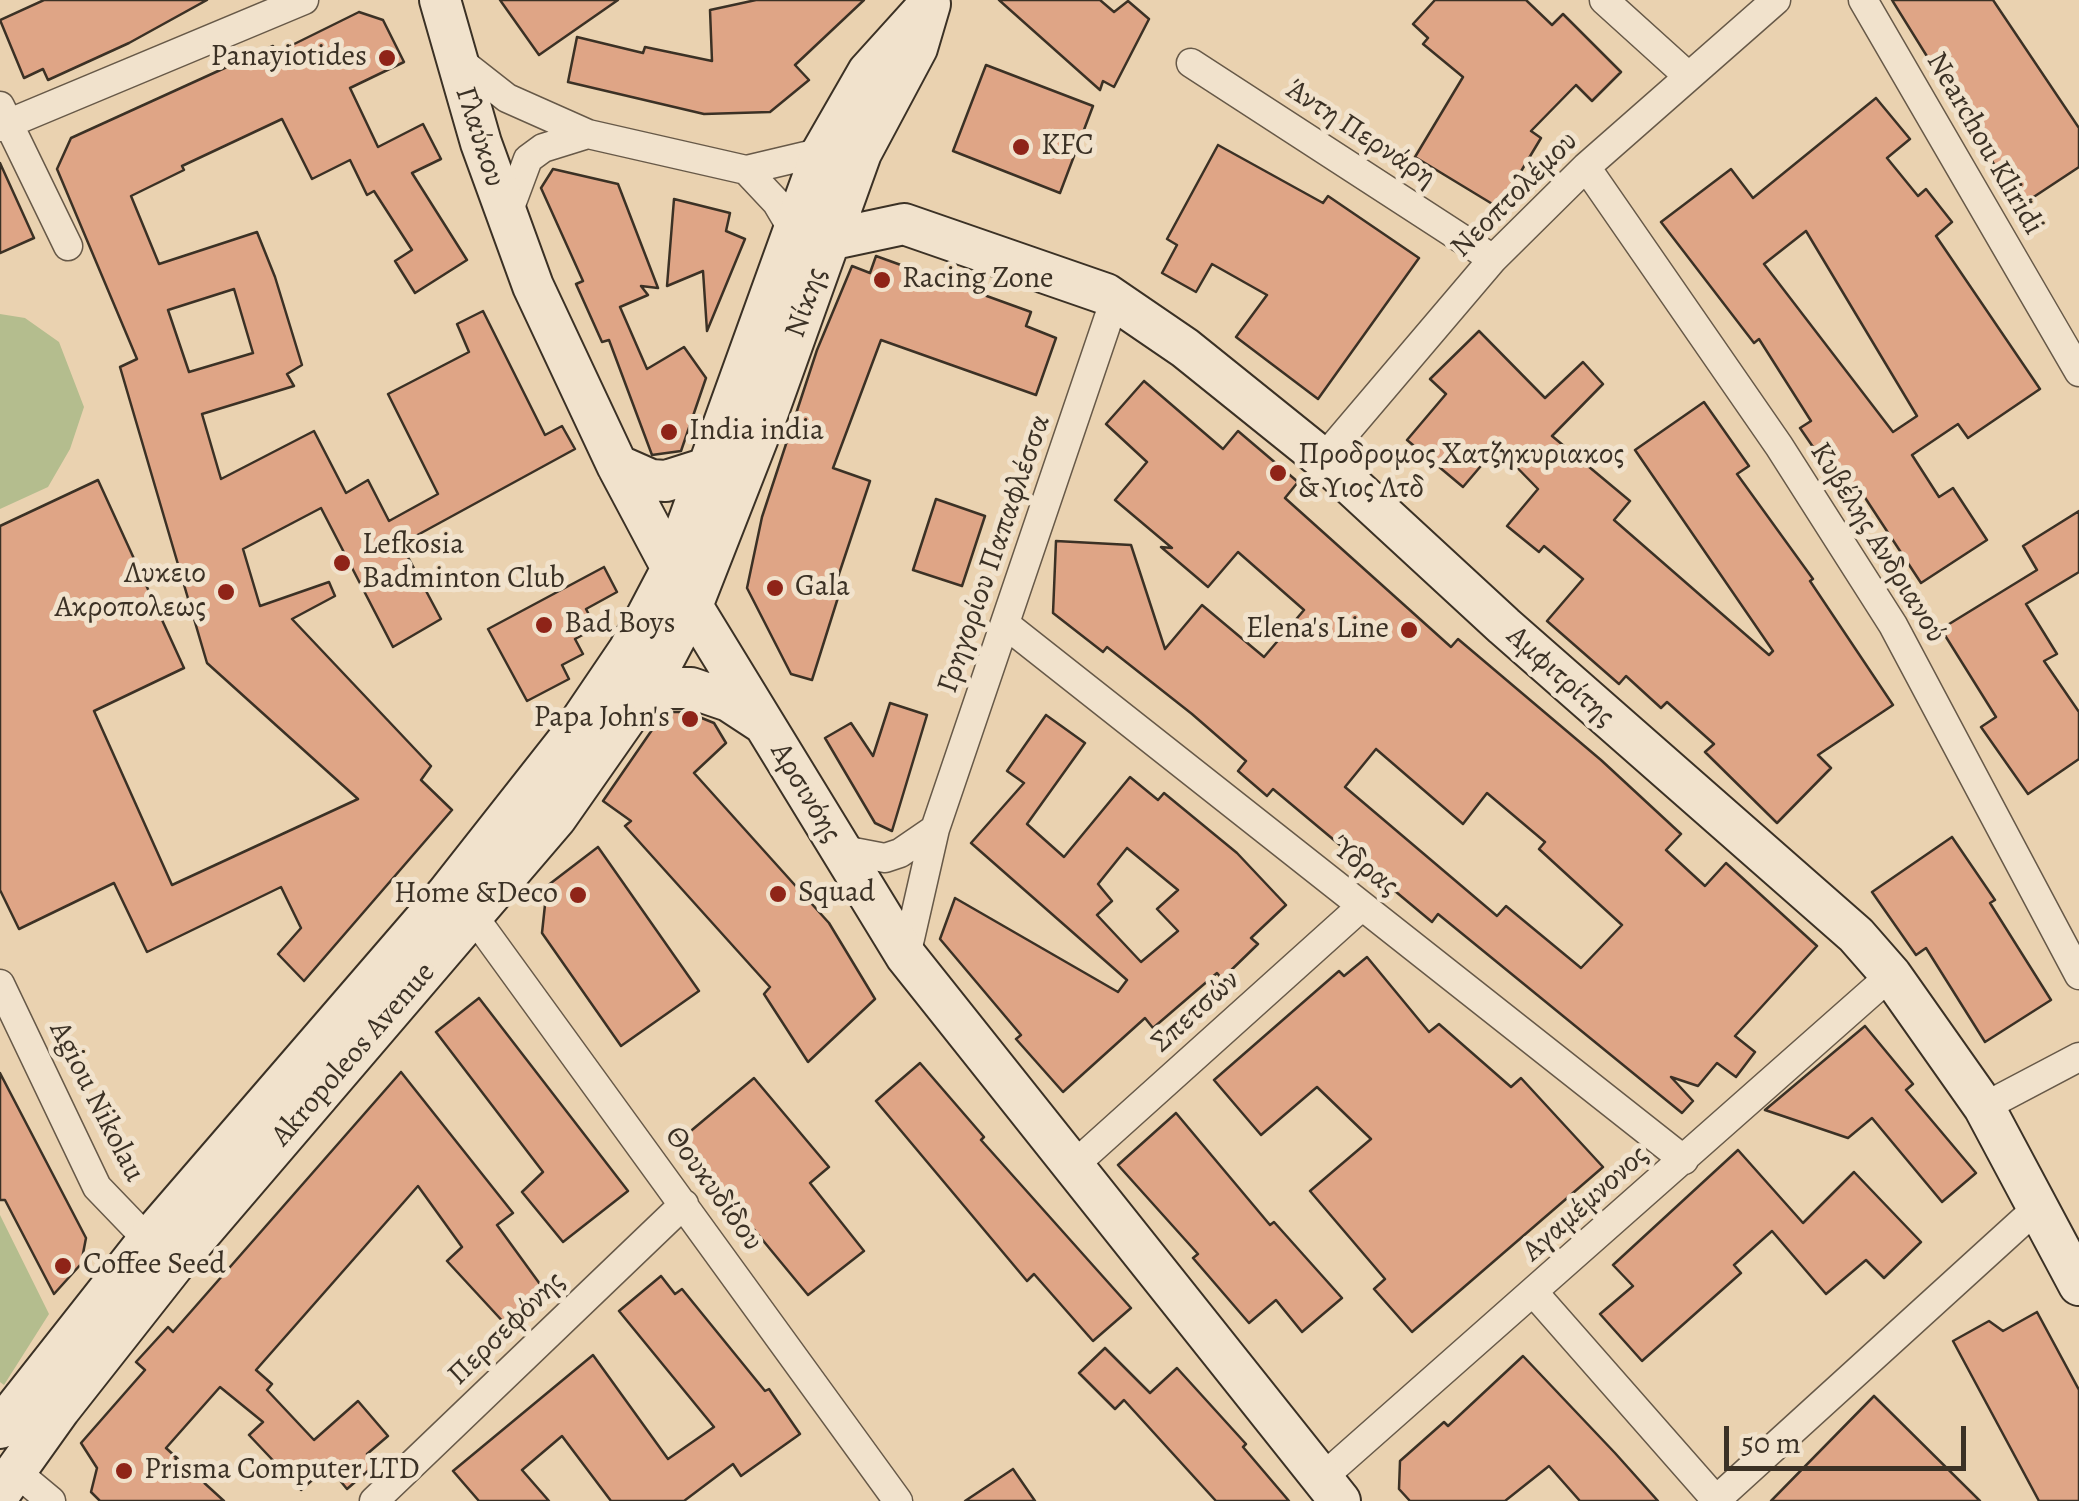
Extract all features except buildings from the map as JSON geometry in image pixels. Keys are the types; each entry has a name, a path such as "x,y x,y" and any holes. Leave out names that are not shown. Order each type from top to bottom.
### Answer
{"main road":[{"name":"Γλαύκου","path":"440,0 453,55 506,218"},
{"name":"Νίκης","path":"692,606 768,412 811,235 822,152 868,72 932,2"},
{"name":"Νίκης","path":"671,570 710,467 811,235 862,152 917,48 932,2"},
{"path":"862,152 886,204 904,224"},
{"name":"Αρσινόης","path":"506,218 617,465 671,570 906,956 1331,1490"},
{"path":"811,235 904,224"},
{"name":"Αμφιτρίτης","path":"904,224 1115,299 1186,348 1323,459 1504,626 1844,924 1891,975 1984,1107 2079,1285"},
{"path":"617,465 651,480 666,481 710,467"},
{"name":"Akropoleos Avenue","path":"0,1428 148,1240 446,895 568,740 629,650 671,570"},
{"name":"Akropoleos Avenue","path":"8,1482 176,1263 474,917 566,804 640,698 692,606"},
{"path":"640,698 665,688 691,688 729,701 764,724"}],"street":[{"path":"68,246 3,119 304,0"},
{"path":"1604,0 1688,76"},
{"name":"Νεοπτολέμου","path":"1323,459 1493,259 1586,167 1776,0"},
{"name":"Nearchou Kliridi","path":"1863,0 2079,372"},
{"path":"453,55 506,98 588,134 746,170 822,152"},
{"name":"Άντη Περνάρη","path":"1191,63 1493,259"},
{"path":"506,218 519,173 528,159 542,148 588,134"},
{"name":"Κυβέλης Ανδριανού","path":"1586,167 1779,446 1893,626 2079,975"},
{"path":"746,170 811,235"},
{"name":"Γρηγορίου Παπαφλέσσα","path":"906,956 936,829 1115,299"},
{"name":"Ύδρας","path":"1005,624 1684,1160"},
{"path":"838,848 885,858 900,853 936,829"},
{"name":"Σπετσών","path":"1073,1166 1362,906"},
{"name":"Θουκυδίδου","path":"474,917 898,1501"},
{"name":"Agiou Nikolau","path":"4,972 97,1187 148,1240"},
{"name":"Αγαμέμνονος","path":"1331,1490 1535,1294 1891,975"},
{"path":"1984,1107 2079,1056"},
{"name":"Περσεφόνης","path":"374,1501 684,1204"},
{"path":"1535,1294 1717,1501 2037,1208"},
{"path":"8,1482 51,1501"}],"green space":[{"path":"0,314 25,318 59,342 84,407 70,449 48,487 0,509"},
{"path":"0,1215 49,1314 4,1385 0,1382"}],"place":[{"name":"Panayiotides","path":"387,58"},
{"name":"KFC","path":"1021,147"},
{"name":"Racing Zone","path":"882,280"},
{"name":"India india","path":"669,432"},
{"name":"Προδρομος Χατζηκυριακος & Υιος Λτδ","path":"1278,473"},
{"name":"Lefkosia Badminton Club","path":"342,563"},
{"name":"Gala","path":"775,588"},
{"name":"Λυκειο Ακροπολεως","path":"226,592"},
{"name":"Bad Boys","path":"544,625"},
{"name":"Elena's Line","path":"1409,630"},
{"name":"Papa John's","path":"690,719"},
{"name":"Squad","path":"778,894"},
{"name":"Home &Deco","path":"578,895"},
{"name":"Coffee Seed","path":"63,1266"},
{"name":"Prisma Computer LTD","path":"124,1471"}]}
